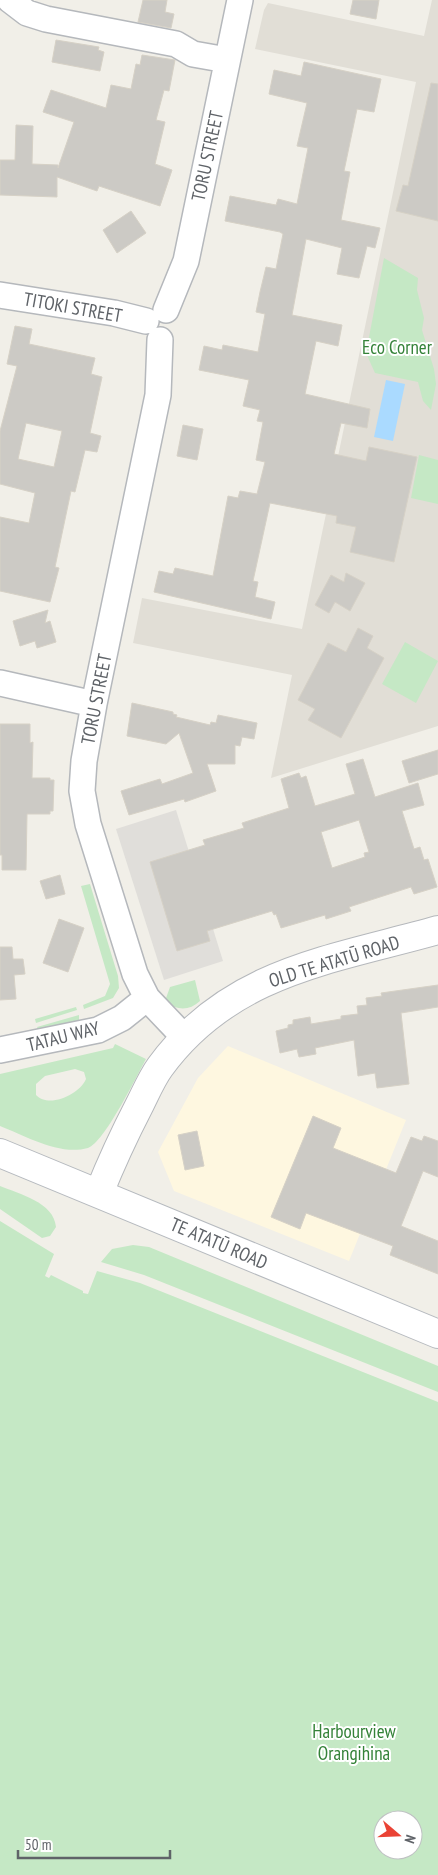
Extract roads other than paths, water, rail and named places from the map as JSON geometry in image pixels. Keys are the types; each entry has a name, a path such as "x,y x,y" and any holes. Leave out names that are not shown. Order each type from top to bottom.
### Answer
{"main road":[{"name":"OLD TE ATATŪ ROAD","path":"98,1193 159,1068 185,1038 226,1003 270,979 351,952 438,930"},
{"name":"TE ATATŪ ROAD","path":"0,1153 438,1334"}],"street":[{"path":"10,0 28,13 46,19 176,44 193,54 227,60"},
{"name":"TORU STREET","path":"185,1038 147,998 132,966 84,807 82,772 94,704 158,395 158,324 186,261 240,0"},
{"name":"TITOKI STREET","path":"0,295 114,313 158,324"},
{"path":"0,683 94,704"},
{"name":"TATAU WAY","path":"0,1050 98,1030 122,1018 147,998"}],"water":[{"path":"386,380 405,384 393,441 374,437"}],"park label":[{"name":"Eco Corner","path":"397,347"},
{"name":"Harbourview Orangihina","path":"354,1742"}]}
